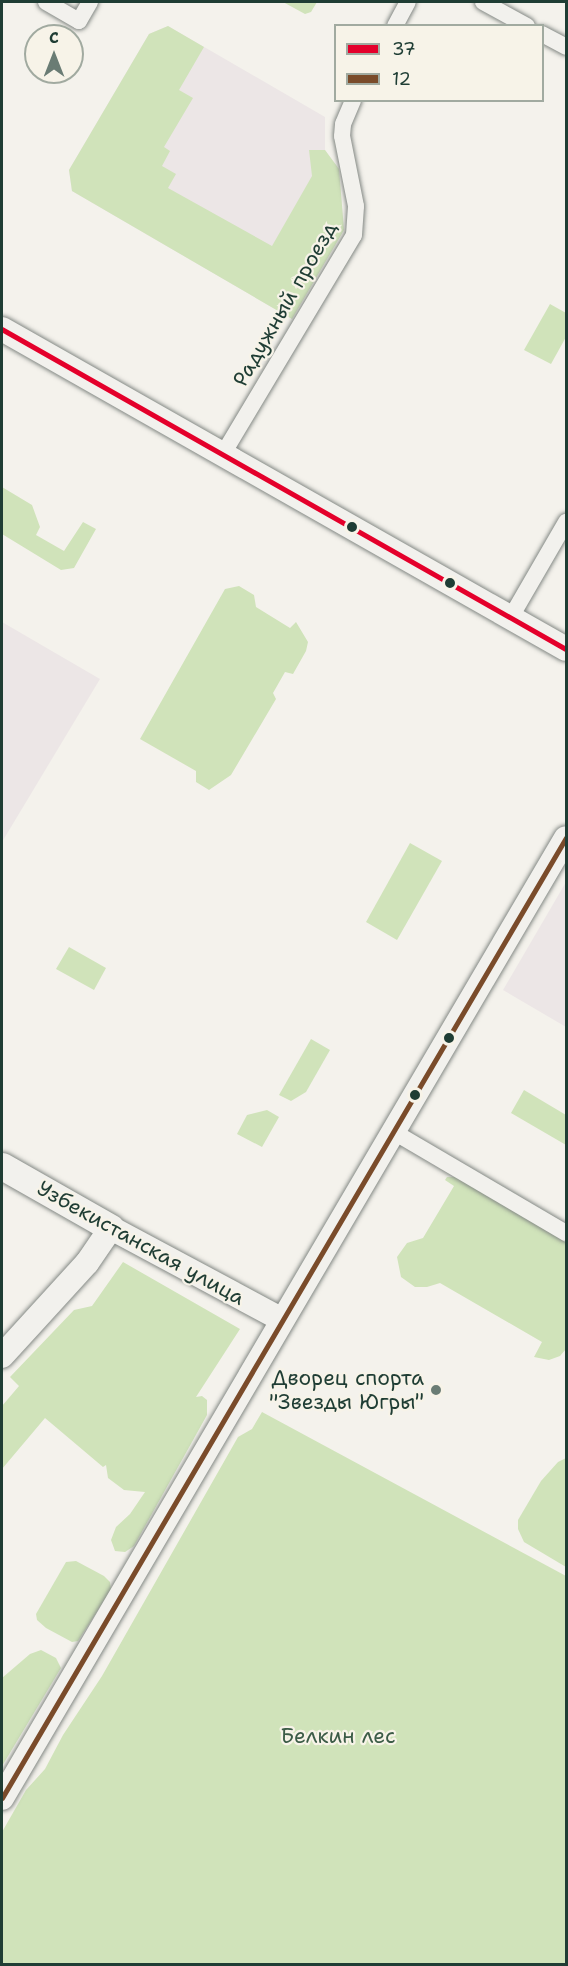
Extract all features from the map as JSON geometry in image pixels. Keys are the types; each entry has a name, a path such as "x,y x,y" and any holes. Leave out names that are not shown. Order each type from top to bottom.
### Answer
{"main road":[{"path":"2,329 567,649"},
{"path":"2,1798 281,1319 567,838"},
{"name":"Узбекистанская улица","path":"2,1166 111,1228 281,1319"},
{"path":"2,1356 87,1263 111,1228"}],"street":[{"path":"46,2 79,21 90,2"},
{"path":"396,24 408,2"},
{"path":"483,2 523,24"},
{"path":"544,35 567,47"},
{"name":"Радужный проезд","path":"224,454 354,235 356,206 342,136 343,124 352,102"},
{"path":"511,617 551,544 567,522"},
{"path":"392,1131 567,1233"}],"shaded area":[{"path":"168,26 325,117 325,150 339,169 344,230 292,319 72,191 69,170 149,34"},
{"path":"2,622 100,679 2,842"},
{"path":"566,882 566,1027 503,990"}],"green space":[{"path":"283,2 317,2 311,12 305,14"},
{"path":"168,26 204,47 179,90 193,98 164,147 170,151 162,166 176,174 168,188 272,246 312,176 309,150 325,150 339,169 344,230 292,319 72,191 69,170 149,34"},
{"path":"550,304 566,313 566,337 551,364 524,350"},
{"path":"2,487 32,505 40,527 36,535 64,551 83,522 96,529 74,568 61,570 2,534"},
{"path":"239,586 254,595 256,607 290,628 296,622 308,642 306,651 293,674 285,672 273,693 276,699 231,775 209,790 196,782 196,771 140,739 225,589"},
{"path":"410,843 442,861 397,940 366,922"},
{"path":"69,947 106,968 94,990 56,969"},
{"path":"311,1039 330,1050 306,1092 291,1101 279,1095"},
{"path":"524,1090 566,1115 566,1145 511,1113"},
{"path":"267,1110 279,1117 262,1147 237,1134 247,1115"},
{"path":"447,1177 456,1177 566,1241 566,1349 560,1356 549,1360 534,1357 542,1342 440,1283 427,1287 415,1287 401,1277 397,1257 407,1243 423,1238 454,1186 445,1180"},
{"path":"123,1262 240,1329 196,1397 202,1396 207,1400 207,1415 134,1546 125,1552 115,1551 111,1540 116,1527 130,1514 145,1492 124,1490 108,1478 106,1465 103,1467 45,1418 2,1469 2,1406 19,1386 10,1377 74,1310 92,1306"},
{"name":"Белкин лес","path":"262,1412 566,1576 566,1964 2,1964 2,1832 26,1790 45,1769 63,1735 102,1676 238,1437 252,1429"},
{"path":"566,1458 566,1567 524,1542 518,1529 518,1520 541,1481 558,1462"},
{"path":"76,1561 104,1576 110,1582 111,1590 78,1641 72,1642 46,1628 37,1620 36,1614 66,1562"},
{"path":"41,1650 56,1658 61,1668 2,1766 2,1678 30,1654"}],"transit line":[{"name":"37","path":"2,329 566,649"},
{"name":"12","path":"2,1798 566,838"}],"place":[{"name":"Дворец спорта \"Звезды Югры\"","path":"436,1390"}]}
